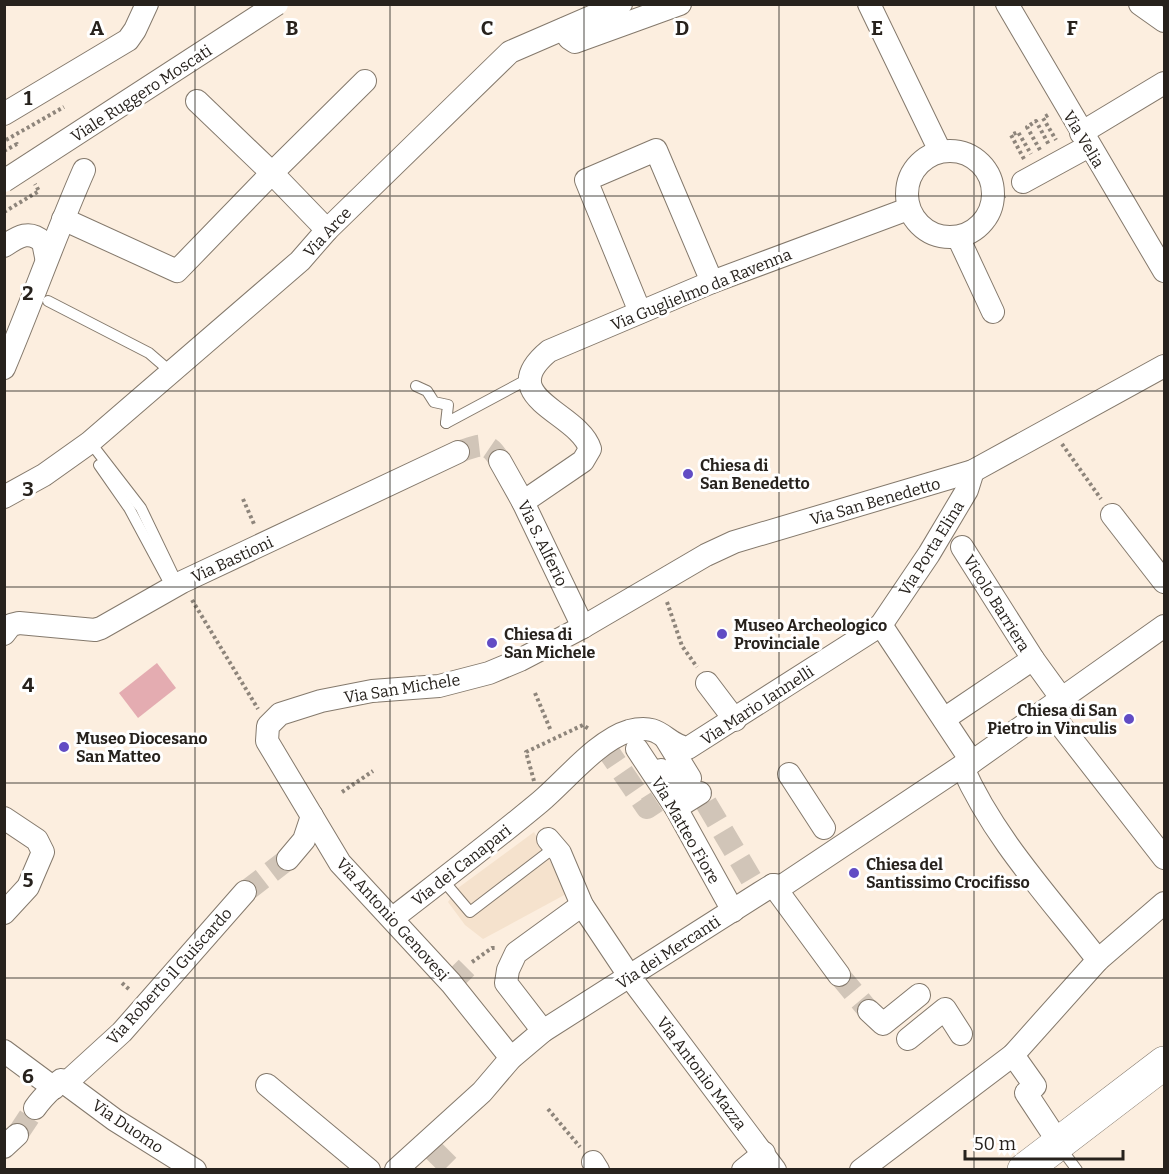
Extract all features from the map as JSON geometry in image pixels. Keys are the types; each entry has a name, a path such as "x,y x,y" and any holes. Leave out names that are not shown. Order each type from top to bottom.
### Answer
{"main road":[{"path":"1024,1170 1065,1152 1164,1063"}],"street":[{"path":"4,114 123,43 135,30 147,4"},
{"name":"Viale Ruggero Moscati","path":"4,181 277,4"},
{"name":"Via Arce","path":"4,496 41,476 88,444 300,261 327,230 510,52 621,4"},
{"path":"564,29 574,42 680,4"},
{"path":"869,4 940,151"},
{"name":"Via Velia","path":"1007,4 1164,271"},
{"path":"1140,4 1164,21"},
{"path":"63,219 177,271 365,81"},
{"path":"1023,182 1164,83"},
{"path":"197,101 327,230"},
{"path":"640,312 585,180 656,150 712,282"},
{"path":"940,151 966,153 986,168 993,186 993,205 981,225 958,237 944,237 929,232 918,224 908,209 909,181 915,168 927,157 940,151"},
{"path":"4,368 35,295 46,257 84,170"},
{"name":"Via Guglielmo da Ravenna","path":"530,378 541,358 558,346 712,282 908,209"},
{"path":"4,246 21,235 35,235 43,242 46,257"},
{"path":"958,237 993,312"},
{"name":"Via San Benedetto","path":"583,627 663,579 734,542 972,471 1052,430 1164,366"},
{"path":"523,502 583,461 590,449 583,436 539,400 531,389 530,378"},
{"name":"Via Bastioni","path":"4,634 19,623 98,629 177,585 458,452"},
{"name":"Via S. Alferio","path":"500,461 523,502 583,627"},
{"name":"Via Porta Elina","path":"881,625 929,554 966,490 972,471"},
{"path":"1112,515 1164,582"},
{"name":"Vicolo Barriera","path":"962,547 1059,702 1164,858"},
{"path":"881,625 941,714 1008,849 1023,863 1098,960"},
{"name":"Via Mario Iannelli","path":"663,733 685,748 694,746 881,625"},
{"name":"Via dei Mercanti","path":"396,1170 482,1092 511,1058 543,1030 733,911 762,887 782,886 1059,702 1164,626"},
{"name":"Via San Michele","path":"267,741 268,726 280,714 321,701 372,691 438,686 489,673 583,627"},
{"path":"941,714 1033,659"},
{"path":"707,683 735,720"},
{"path":"652,730 663,733 690,778 672,788 637,740 652,730"},
{"name":"Via dei Canapari","path":"393,918 529,811 613,739 637,740"},
{"name":"Via Matteo Fiore","path":"637,740 733,911"},
{"name":"Via Antonio Genovesi","path":"267,741 340,863 451,983 511,1058"},
{"path":"789,774 824,828"},
{"path":"676,808 702,795"},
{"path":"288,859 304,840 312,816"},
{"path":"4,818 37,840 43,852 28,888 4,913"},
{"name":"Via Antonio Mazza","path":"551,843 560,853 582,905 630,977 770,1161"},
{"path":"762,887 839,975"},
{"name":"Via Roberto il Guiscardo","path":"35,1108 45,1093 61,1084 122,1032 245,892"},
{"path":"861,1170 1013,1056 1098,960 1164,903"},
{"path":"543,1030 506,983 512,957 582,905"},
{"path":"869,1011 883,1024 919,995"},
{"path":"908,1040 945,1009 961,1034"},
{"name":"Via Duomo","path":"4,1051 61,1084 190,1168"},
{"path":"1013,1056 1035,1086 1026,1093 1065,1152"},
{"path":"267,1085 369,1170"},
{"path":"743,1170 770,1161"}],"lane":[{"path":"48,301 149,353 171,372"},
{"path":"416,386 427,391 434,402 448,405 446,423 530,378"},
{"path":"88,444 141,508 177,585"},
{"path":"442,879 470,912 551,843"}],"path":[{"path":"5,140 64,107"},
{"path":"1052,112 1043,118 1059,147"},
{"path":"1043,156 1027,126 1036,121 1052,151"},
{"path":"993,205 1023,182 1015,167 1026,163 1011,135 1018,132 1034,160"},
{"path":"1052,430 1112,515"},
{"path":"243,499 263,544"},
{"path":"663,579 668,613 682,646 707,683"},
{"path":"177,585 258,710 267,741"},
{"path":"535,693 551,731"},
{"path":"526,752 583,725"},
{"path":"342,792 373,771"},
{"path":"548,1109 595,1166"}],"shaded area":[{"path":"157,663 176,688 138,718 119,693"},
{"path":"534,832 568,893 483,939 465,925 448,902 458,888"}],"tunnel":[{"path":"458,452 472,447 487,447 500,461"},
{"path":"604,745 647,808 667,795"},
{"path":"706,803 753,882"},
{"path":"245,892 288,859"},
{"path":"451,983 472,962"},
{"path":"839,975 869,1011"},
{"path":"17,1135 35,1108"},
{"path":"433,1150 453,1170"}],"place":[{"name":"Chiesa di San Benedetto","path":"688,474"},
{"name":"Museo Archeologico Provinciale","path":"722,634"},
{"name":"Chiesa di San Michele","path":"492,643"},
{"name":"Chiesa di San Pietro in Vinculis","path":"1129,719"},
{"name":"Museo Diocesano San Matteo","path":"64,747"},
{"name":"Chiesa del Santissimo Crocifisso","path":"854,873"}]}
